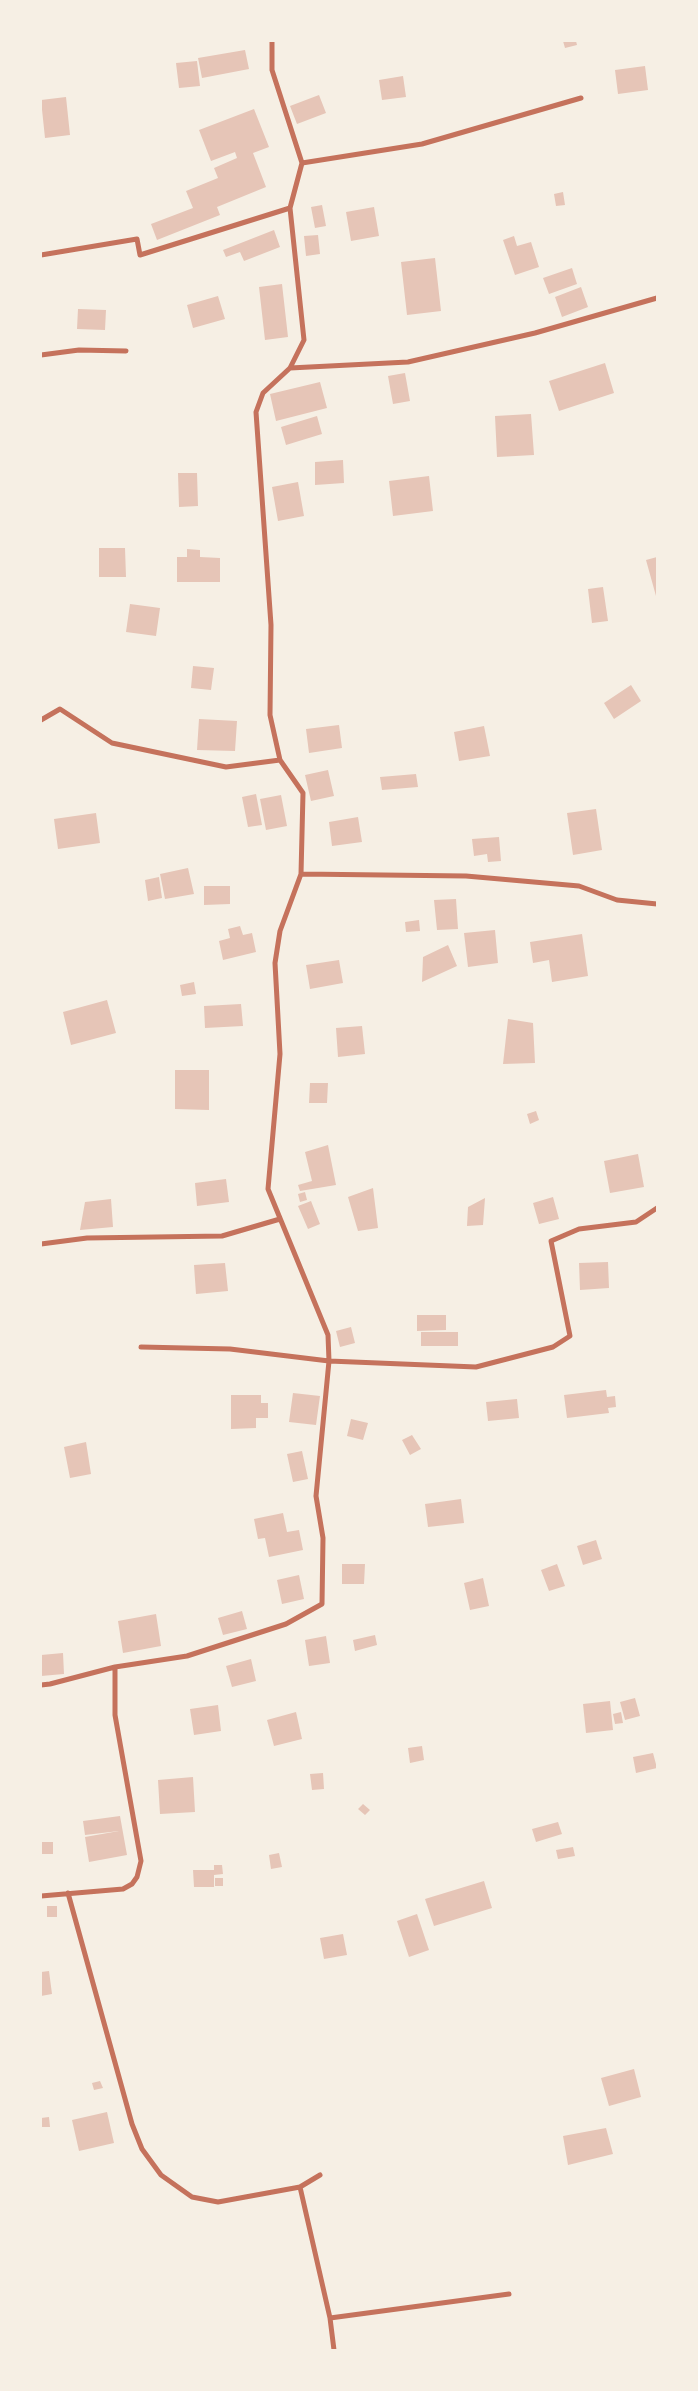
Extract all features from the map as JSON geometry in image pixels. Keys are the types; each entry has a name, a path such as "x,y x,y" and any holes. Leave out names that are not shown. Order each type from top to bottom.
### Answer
{"street":[{"path":"41,1685 115,1667 187,1656 286,1624 322,1604 323,1538 316,1496 329,1361 328,1335 268,1189 280,1054 275,963 280,931 301,874 303,794 280,760 270,715 271,625 256,412 263,393 290,368 304,340 290,208 302,164 272,70 272,41"},
{"path":"302,164 422,144 581,98"},
{"path":"41,255 138,239 140,254 290,208"},
{"path":"290,368 408,362 535,334 657,298"},
{"path":"41,355 79,350 126,351"},
{"path":"41,720 60,709 112,743 226,767 280,760"},
{"path":"301,874 466,876 579,886 617,900 657,904"},
{"path":"141,1347 230,1349 329,1361 476,1367 553,1347 570,1336 552,1241 579,1229 636,1222 657,1208"},
{"path":"41,1244 87,1238 222,1236 280,1219"},
{"path":"41,1896 123,1888 132,1884 137,1877 141,1861 114,1715 115,1667"},
{"path":"68,1893 132,2124 142,2149 161,2175 192,2197 218,2202 300,2187 320,2175"},
{"path":"300,2187 330,2318 334,2350"},
{"path":"330,2318 509,2294"}],"building":[{"path":"563,41 576,41 577,45 565,48"},
{"path":"245,50 249,69 202,78 198,58"},
{"path":"197,61 200,86 179,88 176,63"},
{"path":"645,66 648,90 618,94 615,70"},
{"path":"403,76 406,97 382,100 379,80"},
{"path":"319,95 326,113 297,124 290,106"},
{"path":"66,97 70,135 45,138 41,100"},
{"path":"254,109 269,147 253,153 266,187 217,207 220,215 157,240 151,224 193,208 186,191 218,178 214,168 237,158 235,152 211,161 199,130"},
{"path":"563,192 565,205 556,206 554,194"},
{"path":"322,205 326,226 315,228 311,207"},
{"path":"374,207 379,236 351,241 346,212"},
{"path":"274,230 280,247 244,261 240,252 226,257 223,250"},
{"path":"318,235 320,254 306,256 304,236"},
{"path":"514,236 517,246 531,242 539,267 515,275 503,240"},
{"path":"435,258 441,311 407,315 401,262"},
{"path":"572,268 577,284 549,294 543,278"},
{"path":"282,284 288,337 265,340 259,287"},
{"path":"581,287 588,307 562,317 555,297"},
{"path":"218,296 225,319 193,328 187,305"},
{"path":"78,309 106,310 105,330 77,329"},
{"path":"605,363 614,393 559,411 549,381"},
{"path":"405,373 410,401 393,404 388,376"},
{"path":"320,382 327,408 276,421 270,394"},
{"path":"531,414 534,455 497,457 495,416"},
{"path":"317,416 322,434 286,445 281,427"},
{"path":"343,460 344,483 315,485 315,462"},
{"path":"178,473 197,473 198,506 179,507"},
{"path":"429,476 433,511 393,516 389,481"},
{"path":"298,482 304,516 278,521 272,487"},
{"path":"99,548 125,548 126,577 99,577"},
{"path":"187,549 200,550 200,557 220,558 220,582 177,582 177,557 187,557"},
{"path":"657,557 657,596 656,596 646,560"},
{"path":"603,587 608,621 592,623 588,589"},
{"path":"130,604 160,608 156,636 126,632"},
{"path":"193,666 214,668 211,690 191,688"},
{"path":"631,685 641,701 614,719 604,703"},
{"path":"199,719 237,721 235,751 197,750"},
{"path":"339,725 342,748 309,753 306,729"},
{"path":"484,726 490,756 459,761 454,732"},
{"path":"328,770 334,796 311,801 305,775"},
{"path":"416,774 418,787 382,790 380,777"},
{"path":"256,794 262,825 248,827 242,797"},
{"path":"281,795 287,826 266,830 260,799"},
{"path":"596,809 602,850 573,855 567,813"},
{"path":"96,813 100,843 58,849 54,819"},
{"path":"358,817 362,842 332,846 329,822"},
{"path":"499,837 501,861 488,862 487,854 474,856 472,839"},
{"path":"188,868 194,894 165,899 160,874"},
{"path":"159,877 162,898 148,901 145,880"},
{"path":"204,886 230,886 230,904 204,905"},
{"path":"456,899 458,929 437,930 434,900"},
{"path":"419,920 420,931 406,932 405,922"},
{"path":"240,926 243,935 252,933 256,952 223,960 219,941 230,938 228,929"},
{"path":"495,930 498,963 468,967 464,933"},
{"path":"582,934 588,976 552,982 549,960 533,963 530,942"},
{"path":"448,945 457,966 422,982 423,957"},
{"path":"339,960 343,983 310,989 306,965"},
{"path":"194,982 196,994 182,996 180,985"},
{"path":"107,1000 116,1033 71,1045 63,1012"},
{"path":"241,1004 243,1026 205,1028 204,1006"},
{"path":"508,1019 533,1023 535,1063 503,1064"},
{"path":"362,1026 365,1054 338,1057 336,1028"},
{"path":"175,1070 209,1070 209,1110 175,1109"},
{"path":"310,1083 328,1083 327,1103 309,1103"},
{"path":"536,1111 539,1120 530,1124 527,1114"},
{"path":"328,1145 336,1185 300,1191 298,1185 312,1181 305,1152"},
{"path":"638,1154 644,1187 610,1193 604,1161"},
{"path":"226,1179 229,1202 197,1206 195,1183"},
{"path":"373,1188 378,1228 358,1231 348,1197"},
{"path":"305,1192 307,1200 300,1202 298,1194"},
{"path":"553,1197 559,1219 539,1224 533,1203"},
{"path":"485,1198 483,1225 467,1226 468,1207"},
{"path":"111,1199 113,1227 80,1230 85,1202"},
{"path":"311,1201 320,1224 308,1229 298,1206"},
{"path":"608,1262 609,1288 580,1290 579,1263"},
{"path":"225,1263 228,1291 196,1294 194,1265"},
{"path":"417,1315 446,1315 446,1330 417,1331"},
{"path":"351,1327 355,1343 340,1347 336,1331"},
{"path":"421,1332 458,1332 458,1346 421,1346"},
{"path":"606,1390 607,1397 615,1396 616,1407 608,1408 609,1413 567,1418 564,1395"},
{"path":"293,1393 320,1396 316,1425 289,1422"},
{"path":"231,1395 261,1395 261,1403 268,1403 268,1418 256,1418 256,1428 231,1429"},
{"path":"517,1399 519,1418 488,1421 486,1402"},
{"path":"351,1419 368,1423 363,1440 347,1436"},
{"path":"412,1435 421,1449 410,1455 402,1440"},
{"path":"86,1442 91,1474 70,1478 64,1447"},
{"path":"302,1451 308,1479 293,1482 287,1454"},
{"path":"461,1499 464,1523 428,1527 425,1504"},
{"path":"283,1513 287,1532 299,1530 303,1550 269,1557 265,1538 258,1539 254,1519"},
{"path":"596,1540 602,1559 583,1565 577,1546"},
{"path":"342,1564 365,1564 364,1584 342,1584"},
{"path":"557,1564 565,1586 549,1591 541,1570"},
{"path":"299,1575 304,1599 282,1604 277,1580"},
{"path":"483,1578 489,1606 470,1610 464,1583"},
{"path":"242,1611 247,1629 223,1635 218,1618"},
{"path":"156,1614 161,1646 123,1653 118,1621"},
{"path":"375,1635 377,1645 355,1651 353,1640"},
{"path":"326,1636 330,1663 309,1666 305,1640"},
{"path":"63,1653 64,1674 41,1676 41,1655"},
{"path":"251,1659 256,1681 232,1687 226,1666"},
{"path":"635,1698 640,1716 625,1720 620,1702"},
{"path":"610,1701 613,1730 586,1733 583,1704"},
{"path":"218,1705 221,1731 194,1735 190,1709"},
{"path":"296,1712 302,1739 274,1746 267,1720"},
{"path":"621,1712 623,1723 615,1724 613,1714"},
{"path":"422,1746 424,1760 410,1763 408,1748"},
{"path":"653,1753 657,1768 636,1773 633,1757"},
{"path":"323,1773 324,1789 312,1790 310,1774"},
{"path":"193,1777 195,1812 160,1814 158,1780"},
{"path":"363,1804 370,1810 365,1815 358,1809"},
{"path":"120,1816 127,1855 89,1862 85,1837 119,1831 85,1835 83,1821"},
{"path":"558,1822 562,1834 536,1842 532,1829"},
{"path":"41,1842 53,1842 53,1854 41,1854"},
{"path":"573,1847 575,1856 558,1859 556,1850"},
{"path":"279,1853 282,1867 271,1869 269,1855"},
{"path":"214,1865 222,1865 223,1874 214,1875"},
{"path":"193,1870 214,1870 214,1887 194,1887"},
{"path":"215,1878 223,1878 223,1886 215,1886"},
{"path":"484,1881 492,1908 434,1926 425,1899"},
{"path":"47,1906 57,1906 57,1917 47,1917"},
{"path":"417,1914 429,1950 409,1957 397,1921"},
{"path":"343,1934 347,1955 324,1959 320,1938"},
{"path":"49,1971 52,1994 41,1996 41,1972"},
{"path":"634,2069 641,2097 609,2106 601,2078"},
{"path":"100,2081 103,2088 94,2090 92,2083"},
{"path":"107,2112 114,2143 79,2151 72,2120"},
{"path":"49,2117 50,2127 41,2127 41,2118"},
{"path":"606,2128 613,2154 568,2165 563,2136"}]}
